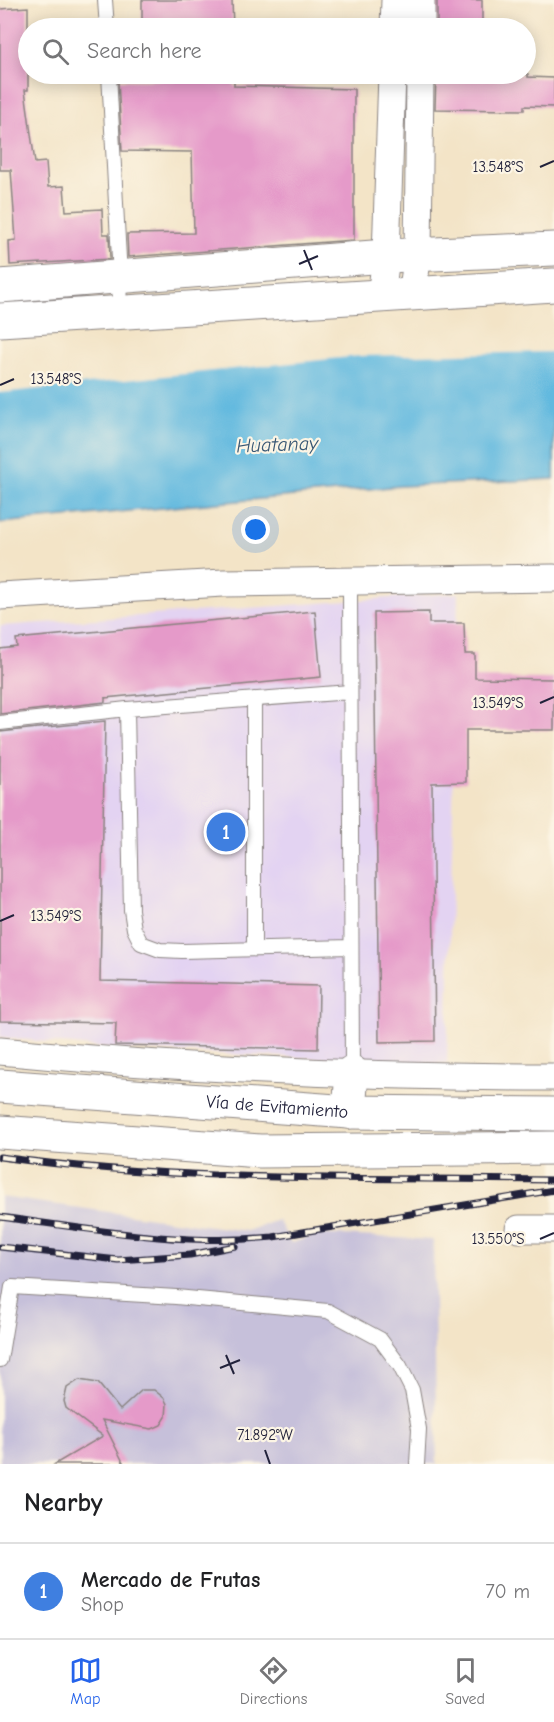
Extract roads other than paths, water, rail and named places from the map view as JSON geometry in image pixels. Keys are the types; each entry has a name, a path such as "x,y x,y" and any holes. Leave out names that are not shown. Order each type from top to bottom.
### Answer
{"main road":[{"path":"0,286 386,256 554,249"},
{"path":"0,320 554,285"},
{"path":"349,1112 352,1072"},
{"name":"Vía de Evitamiento","path":"0,1086 349,1112 554,1114"},
{"path":"0,1132 68,1139 260,1151 554,1148"}],"street":[{"path":"394,18 395,0"},
{"path":"421,0 421,18"},
{"path":"392,84 386,256 396,296"},
{"path":"396,296 418,254 420,84"},
{"path":"0,596 223,583 554,578"},
{"path":"0,1051 106,1061 453,1077 554,1077"},
{"path":"519,1229 554,1229"}],"lane":[{"path":"105,0 106,18"},
{"path":"110,84 120,277 119,312"},
{"path":"350,581 352,1072"},
{"path":"0,723 127,709 350,692"},
{"path":"254,699 254,949"},
{"path":"127,709 131,910 134,929 141,943 160,950 182,951 351,947"},
{"path":"0,1360 12,1287 176,1297 328,1311 380,1339 400,1366 412,1390 418,1429 417,1464"}],"water":[{"name":"Huatanay","path":"554,379 554,479 401,486 0,523 0,420 360,383"}],"waterway":[{"path":"0,420 360,383 554,379"}],"railway":[{"path":"0,1157 69,1165 207,1175 554,1180"},
{"path":"0,1217 136,1235 239,1239 273,1237 554,1190"},
{"path":"0,1247 118,1260 190,1255 235,1246"}],"place":[{"name":"Mercado de Frutas","path":"226,832"}]}
